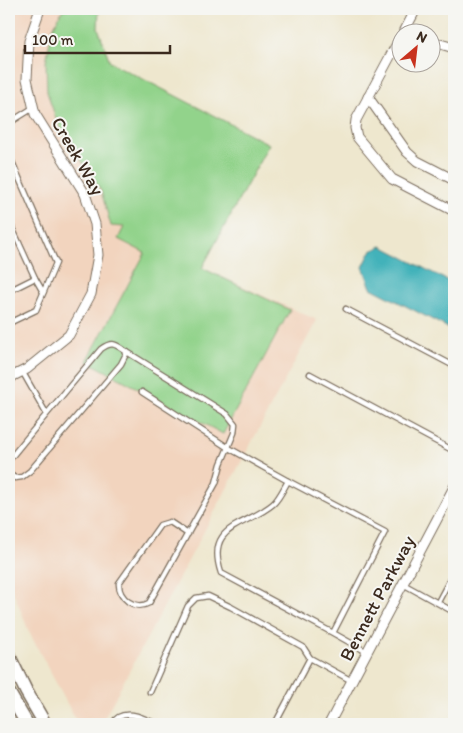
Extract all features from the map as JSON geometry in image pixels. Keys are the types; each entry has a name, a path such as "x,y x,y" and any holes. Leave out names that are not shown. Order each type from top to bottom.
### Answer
{"street":[{"name":"Creek Way","path":"10,377 22,371 69,335 91,294 98,255 95,224 85,194 35,114 27,79 29,41 40,9"},
{"path":"409,22 416,9"},
{"path":"440,44 454,48"},
{"path":"390,56 356,120 355,128 358,137 392,178 454,212"},
{"path":"368,97 417,161 454,180"},
{"name":"Bennett Parkway","path":"329,724 454,487"},
{"path":"9,656 45,724"},
{"path":"9,693 27,724"}],"lane":[{"path":"9,123 34,108"},
{"path":"9,155 56,263 36,310 9,323"},
{"path":"9,221 35,278 44,292"},
{"path":"9,291 35,278"},
{"path":"346,309 454,366"},
{"path":"9,460 46,413 61,398 101,349 108,344 115,344 227,414 236,424 216,483 188,534 149,603 144,606 137,606 122,597 119,591 119,583 160,526 170,522 188,534"},
{"path":"9,474 15,478 22,477 30,472 121,364 127,352"},
{"path":"22,371 46,413"},
{"path":"310,374 454,451"},
{"path":"142,392 227,447 385,532 333,633"},
{"path":"288,481 275,503 228,530 221,540 217,552 218,563 222,573 367,652"},
{"path":"438,602 454,572"},
{"path":"403,584 454,612"},
{"path":"150,692 188,606 196,598 208,596 303,647 310,658 352,681"},
{"path":"275,724 310,658"},
{"path":"112,724 116,718 125,714 143,718 156,724"}],"shaded area":[{"path":"9,9 99,9 98,28 110,62 269,144 202,268 317,320 101,724 78,724 29,632 9,581"}],"green space":[{"path":"63,9 99,9 98,28 110,62 269,144 202,268 290,310 223,434 87,361 145,253 118,239 124,227 111,226 101,191 57,122 47,92 46,62 52,30"}],"water":[{"path":"382,246 454,284 454,331 371,288 363,267 371,251"}]}
